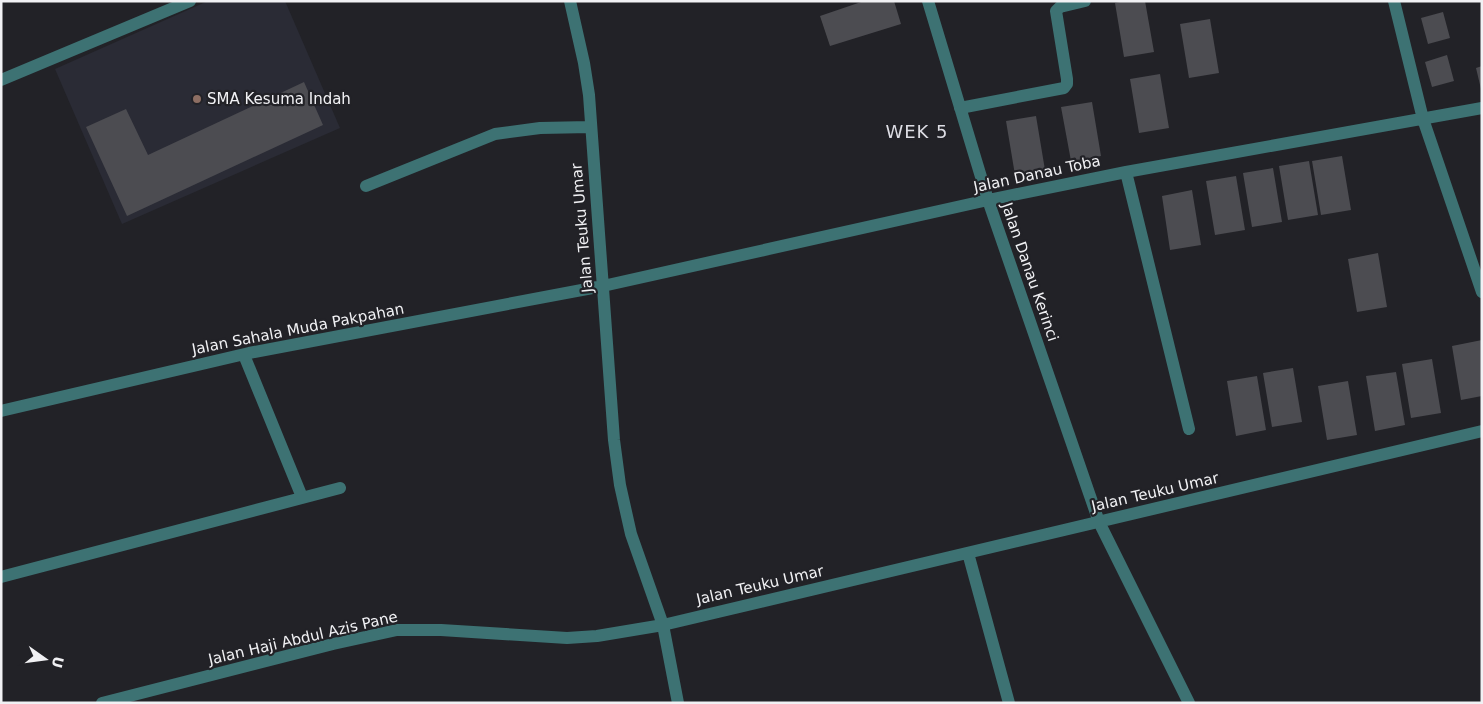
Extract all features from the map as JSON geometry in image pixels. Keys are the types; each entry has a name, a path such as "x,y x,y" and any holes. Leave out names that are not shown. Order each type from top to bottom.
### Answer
{"street":[{"path":"1,80 190,1"},
{"name":"Jalan Teuku Umar","path":"570,1 589,95 614,440 620,485 631,534 663,625 1482,431"},
{"name":"Jalan Danau Kerinci","path":"928,1 988,200 1099,522 1189,703"},
{"path":"960,108 1064,88 1067,80 1056,11 1060,7 1085,1"},
{"path":"1394,1 1423,119 1482,292"},
{"name":"Jalan Danau Toba","path":"603,286 988,200 1126,172 1482,108"},
{"path":"366,186 495,134 540,128 590,127"},
{"path":"1126,172 1189,429"},
{"name":"Jalan Sahala Muda Pakpahan","path":"1,411 244,354 603,286"},
{"path":"244,354 302,498"},
{"path":"1,577 340,488"},
{"path":"968,553 1009,703"},
{"path":"663,625 678,703"},
{"name":"Jalan Haji Abdul Azis Pane","path":"102,703 397,630 441,630 567,638 598,636 663,625"}],"shaded area":[{"name":"SMA Kesuma Indah","path":"208,1 285,1 340,128 122,224 55,69"}],"building":[{"path":"864,1 894,1 901,24 830,46 820,16"},
{"path":"1145,1 1154,52 1124,57 1115,3"},
{"path":"1443,12 1450,38 1428,44 1421,18"},
{"path":"1210,19 1219,73 1189,78 1180,24"},
{"path":"1447,55 1454,81 1432,87 1425,62"},
{"path":"1482,66 1482,89 1481,89 1476,68"},
{"path":"1160,74 1169,128 1139,133 1130,79"},
{"path":"304,82 323,125 127,216 86,127 126,109 148,155"},
{"path":"1092,102 1101,156 1071,161 1061,107"},
{"path":"1036,116 1045,170 1015,175 1006,121"},
{"path":"1342,156 1351,210 1321,215 1312,161"},
{"path":"1309,161 1318,215 1288,220 1279,166"},
{"path":"1273,168 1282,222 1252,227 1243,173"},
{"path":"1236,176 1245,230 1215,235 1206,181"},
{"path":"1192,190 1201,245 1170,250 1162,196"},
{"path":"1378,253 1387,307 1357,312 1348,259"},
{"path":"1482,340 1482,396 1461,400 1452,346"},
{"path":"1432,359 1441,413 1411,418 1402,364"},
{"path":"1293,368 1302,422 1272,427 1263,373"},
{"path":"1396,372 1405,425 1375,431 1366,376"},
{"path":"1257,376 1266,430 1236,436 1227,381"},
{"path":"1348,381 1357,435 1327,440 1318,386"}],"place":[{"name":"SMA Kesuma Indah","path":"197,99"}],"district":[{"name":"WEK 5","path":"917,131"}]}
